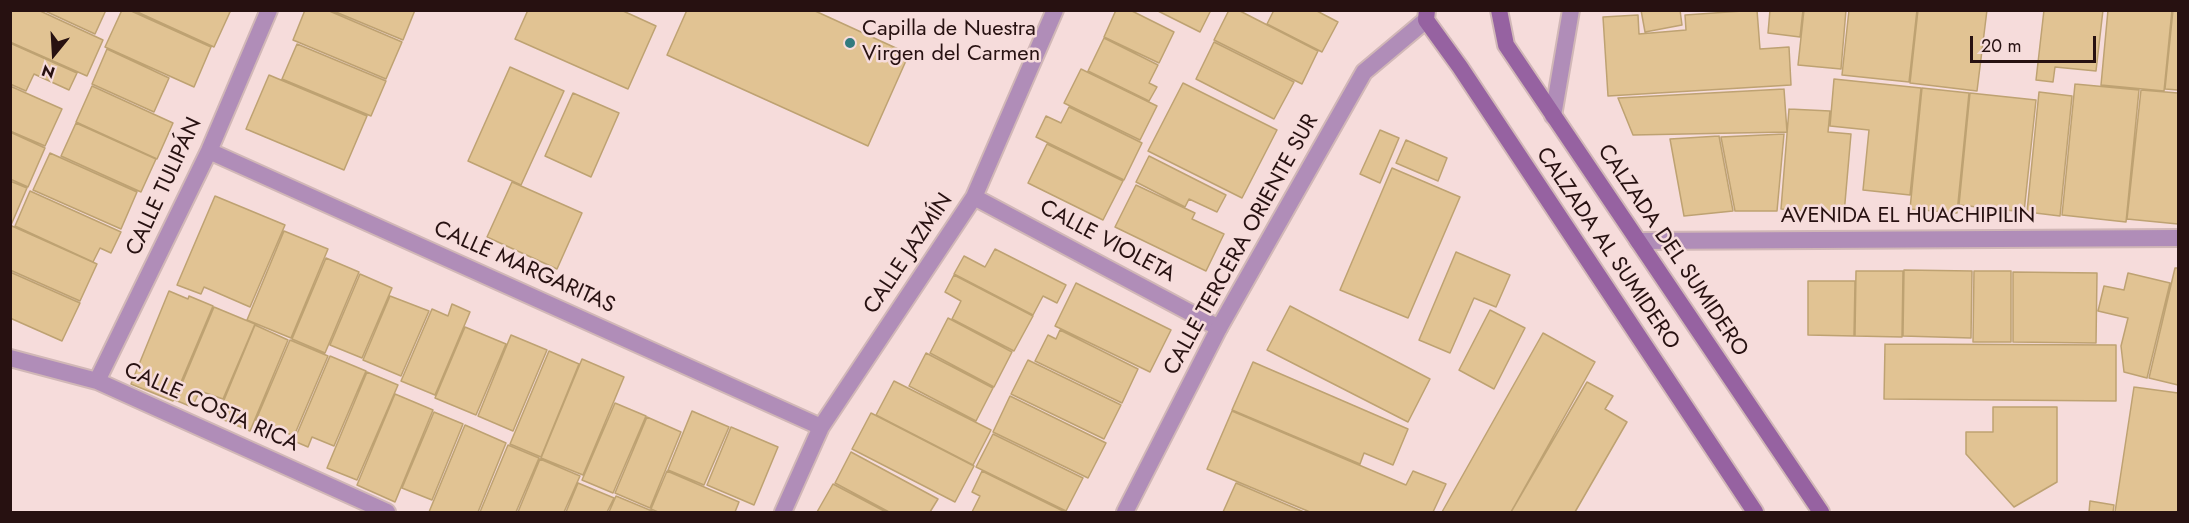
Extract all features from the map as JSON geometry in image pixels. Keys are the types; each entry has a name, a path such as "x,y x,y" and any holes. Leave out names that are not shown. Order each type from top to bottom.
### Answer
{"main road":[{"name":"CALZADA DEL SUMIDERO","path":"1499,10 1506,45 1821,513"},
{"name":"CALZADA AL SUMIDERO","path":"1426,15 1755,513"}],"street":[{"name":"CALLE TULIPÁN","path":"97,381 209,151 269,10"},
{"name":"CALLE JAZMÍN","path":"783,513 821,427 974,196 1056,10"},
{"path":"1553,116 1571,10"},
{"name":"CALLE TERCERA ORIENTE SUR","path":"1125,513 1219,328 1364,72 1426,15"},
{"name":"CALLE MARGARITAS","path":"209,151 821,427"},
{"name":"CALLE VIOLETA","path":"974,196 1219,328"},
{"name":"AVENIDA EL HUACHIPILIN","path":"1638,241 2178,238"},
{"name":"CALLE COSTA RICA","path":"10,358 97,381 387,513"}],"building":[{"path":"10,10 38,10 103,40 87,76 10,42"},
{"path":"43,10 106,10 95,34"},
{"path":"122,10 129,10 211,47 194,87 105,47"},
{"path":"133,10 226,10 230,12 214,47"},
{"path":"305,10 327,10 402,42 386,79 293,40"},
{"path":"331,10 415,10 403,40"},
{"path":"528,10 621,10 656,26 628,89 515,39"},
{"path":"687,10 813,10 909,54 868,146 667,55"},
{"path":"1116,10 1130,10 1174,32 1159,63 1104,37"},
{"path":"1156,10 1211,10 1200,32"},
{"path":"1229,10 1238,10 1318,51 1302,84 1214,40"},
{"path":"1274,10 1315,10 1338,22 1322,52 1267,24"},
{"path":"1641,10 1680,10 1682,25 1645,32"},
{"path":"1757,10 1760,49 1789,47 1791,85 1608,96 1603,17 1638,15 1639,34 1686,30 1685,15"},
{"path":"1770,10 1803,10 1800,37 1768,33"},
{"path":"1804,10 1846,10 1841,69 1798,65"},
{"path":"1849,10 1917,10 1909,82 1842,75"},
{"path":"1918,10 1987,10 1977,91 1910,83"},
{"path":"2044,10 2103,10 2096,71 2055,67 2053,82 2036,80"},
{"path":"2108,10 2172,10 2164,91 2101,85"},
{"path":"2173,10 2178,10 2178,90 2165,89"},
{"path":"1104,38 1158,65 1149,83 1157,87 1149,101 1088,71"},
{"path":"1214,42 1294,82 1274,119 1196,79"},
{"path":"10,43 77,73 69,90 34,74 26,91 10,84"},
{"path":"297,44 386,81 371,116 282,79"},
{"path":"107,49 169,78 154,112 92,84"},
{"path":"510,67 564,91 521,185 468,161"},
{"path":"1081,69 1157,106 1140,140 1064,103"},
{"path":"269,75 367,116 344,170 246,129"},
{"path":"1834,79 1921,88 1910,195 1863,190 1869,130 1830,126"},
{"path":"1183,83 1277,130 1242,198 1148,151"},
{"path":"2075,84 2139,90 2126,222 2062,215"},
{"path":"10,86 62,109 45,146 10,131"},
{"path":"92,86 173,123 157,159 76,122"},
{"path":"1922,88 1969,93 1957,213 1910,209"},
{"path":"1784,89 1787,132 1633,135 1618,98"},
{"path":"2141,90 2178,93 2178,224 2127,219"},
{"path":"2039,92 2072,96 2060,216 2027,212"},
{"path":"573,93 619,113 591,177 545,156"},
{"path":"1970,93 2036,100 2024,212 1959,205"},
{"path":"1069,107 1142,143 1124,180 1036,137 1046,116 1061,123"},
{"path":"1789,109 1830,111 1828,132 1851,134 1844,214 1781,209"},
{"path":"76,123 156,159 141,192 61,156"},
{"path":"1380,130 1399,138 1380,183 1360,174"},
{"path":"10,132 45,148 28,187 10,179"},
{"path":"1784,134 1777,211 1735,211 1721,137"},
{"path":"1719,136 1733,211 1684,216 1670,139"},
{"path":"1406,140 1447,158 1438,181 1396,163"},
{"path":"1047,144 1123,181 1103,220 1028,183"},
{"path":"50,153 137,192 121,229 33,190"},
{"path":"1149,156 1226,195 1217,212 1189,199 1185,207 1136,182"},
{"path":"1392,168 1460,197 1408,318 1340,290"},
{"path":"10,181 27,188 11,225 10,225"},
{"path":"512,182 582,213 557,269 487,237"},
{"path":"1136,185 1195,213 1192,219 1224,234 1206,271 1115,227"},
{"path":"30,191 121,232 111,253 100,248 93,262 15,226"},
{"path":"215,196 285,225 250,307 204,287 201,294 177,285"},
{"path":"12,226 97,264 80,301 10,270 10,230"},
{"path":"284,231 328,249 291,338 247,320"},
{"path":"995,249 1066,285 1057,303 1043,296 1033,315 954,274 964,256 985,267"},
{"path":"1456,252 1510,275 1496,307 1474,298 1450,353 1419,340"},
{"path":"326,258 359,272 325,353 292,339"},
{"path":"2175,268 2178,268 2178,385 2149,378"},
{"path":"1904,270 1972,271 1971,338 1903,336"},
{"path":"1856,271 1903,271 1902,337 1855,336"},
{"path":"1974,271 2011,271 2011,342 1973,342"},
{"path":"10,272 80,303 62,341 10,318"},
{"path":"2013,272 2097,273 2096,343 2013,342"},
{"path":"2128,273 2170,283 2147,378 2124,372 2121,346 2128,318 2098,311 2104,286 2124,290"},
{"path":"360,274 392,288 362,358 330,345"},
{"path":"954,275 1033,316 1014,351 952,319 961,301 945,292"},
{"path":"1808,281 1855,281 1854,336 1808,335"},
{"path":"1076,283 1171,330 1150,372 1055,326"},
{"path":"169,291 213,306 173,401 131,384"},
{"path":"390,296 429,311 401,376 363,360"},
{"path":"452,304 470,312 435,395 401,381 432,309 448,316"},
{"path":"1290,306 1430,379 1408,422 1267,350"},
{"path":"214,307 255,324 223,399 200,391 192,407 175,400"},
{"path":"1490,310 1525,328 1494,389 1459,370"},
{"path":"948,318 1012,352 994,387 930,353"},
{"path":"255,325 288,340 250,431 217,417"},
{"path":"465,327 506,344 476,415 435,398"},
{"path":"1060,330 1138,369 1122,403 1035,361 1048,335 1056,339"},
{"path":"1543,333 1595,362 1511,512 1442,512"},
{"path":"511,335 547,350 513,431 478,416"},
{"path":"290,340 328,356 294,436 256,420"},
{"path":"1885,344 2116,345 2116,401 1884,399"},
{"path":"549,351 579,364 541,457 510,444"},
{"path":"926,353 993,388 976,421 909,386"},
{"path":"330,356 366,371 334,446 312,437 308,447 294,441"},
{"path":"582,359 624,377 583,475 541,458"},
{"path":"1028,360 1121,405 1104,439 1011,394"},
{"path":"1253,362 1408,429 1393,465 1364,453 1360,464 1232,410"},
{"path":"367,372 398,385 357,480 327,468"},
{"path":"894,381 991,430 973,465 876,415"},
{"path":"1587,382 1613,396 1605,409 1627,422 1575,512 1511,512"},
{"path":"2134,387 2178,393 2178,512 2115,512"},
{"path":"395,394 433,410 395,502 357,485"},
{"path":"1010,396 1106,443 1088,478 993,432"},
{"path":"615,403 646,416 613,493 582,480"},
{"path":"1993,407 2057,407 2057,482 2014,507 1966,454 1966,432 1993,432"},
{"path":"692,411 729,427 704,485 668,470"},
{"path":"1232,411 1406,485 1413,471 1446,484 1433,512 1310,512 1207,469"},
{"path":"434,412 463,424 432,500 402,488"},
{"path":"871,413 974,466 955,502 852,449"},
{"path":"647,417 681,432 650,508 615,493"},
{"path":"465,425 506,443 478,512 429,512"},
{"path":"731,427 778,447 754,505 707,485"},
{"path":"993,434 1083,478 1066,511 976,467"},
{"path":"508,445 539,458 516,512 480,512"},
{"path":"851,452 938,499 930,512 889,512 835,483"},
{"path":"540,459 580,476 564,512 518,512"},
{"path":"667,471 739,502 735,512 658,512 651,509"},
{"path":"982,471 1065,512 972,512 980,496 972,492"},
{"path":"578,483 614,498 607,512 566,512"},
{"path":"1236,483 1304,512 1223,512"},
{"path":"833,484 886,512 817,512"},
{"path":"616,496 652,511 652,512 609,512"},
{"path":"2090,501 2114,505 2113,512 2089,512"}],"place":[{"name":"Capilla de Nuestra Virgen del Carmen","path":"850,43"}]}
